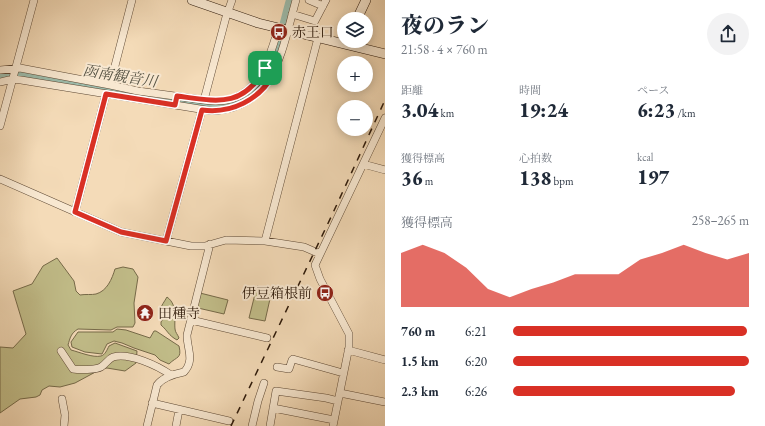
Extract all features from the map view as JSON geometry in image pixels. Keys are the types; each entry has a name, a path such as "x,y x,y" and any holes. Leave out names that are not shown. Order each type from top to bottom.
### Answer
{"main road":[{"path":"192,0 282,30 337,41"},
{"path":"361,12 366,0"},
{"path":"364,48 385,54"}],"street":[{"path":"0,126 34,0"},
{"path":"110,85 132,0"},
{"path":"204,100 232,0"},
{"path":"187,102 202,110 225,110 251,99 266,85 269,70 282,30 292,14 296,0"},
{"path":"292,14 315,21 324,3 309,0"},
{"path":"265,240 318,38"},
{"path":"0,70 16,68 110,85 176,101"},
{"path":"0,82 13,79 106,94 187,102 204,100 211,101 225,100 242,94 269,70"},
{"path":"75,212 106,94"},
{"path":"166,241 202,110"},
{"path":"273,408 334,423 348,350 349,334 320,280 315,265 385,118"},
{"path":"363,164 385,170"},
{"path":"0,179 121,232 191,246 210,244 226,240 265,240 304,247 320,254"},
{"path":"147,426 157,385 161,380 171,375 184,372 188,368 190,355 187,344 187,335 210,244"},
{"path":"191,320 267,338"},
{"path":"348,350 385,360"},
{"path":"62,351 73,369 100,368 111,358 120,356 151,364 171,375"},
{"path":"277,367 289,369 293,359 343,373"},
{"path":"252,426 259,396 264,383"},
{"path":"270,426 276,391 338,401"},
{"path":"340,393 385,402"},
{"path":"62,399 65,415 64,426"},
{"path":"152,403 228,421"},
{"path":"176,426 179,410"}],"shaded area":[{"path":"57,258 74,281 76,291 80,295 96,294 103,290 111,281 115,269 123,267 133,269 138,277 134,303 135,323 133,327 117,327 111,330 78,329 72,334 68,345 71,350 90,356 101,356 104,355 109,346 115,343 137,351 136,363 125,371 107,368 101,369 75,383 60,387 49,386 42,390 40,395 20,399 0,413 0,347 13,348 26,334 13,291 32,284 43,266"},
{"path":"257,286 272,290 265,321 249,318"},
{"path":"200,293 228,300 224,314 198,308 197,306"},
{"path":"167,297 173,304 175,312 175,330 179,338 177,340 161,325 163,319 161,307"},
{"path":"117,329 126,330 150,338 154,331 156,331 179,346 180,353 178,357 169,364 160,360 155,355 114,341 107,344 102,354 85,352 72,347 71,342 78,332 113,332"}],"waterway":[{"name":"函南観音川","path":"162,97 194,104 218,106 241,100 254,91 272,64 291,0"},
{"name":"函南観音川","path":"0,78 18,74 126,91"}],"railway":[{"path":"231,426 385,100"}],"place":[{"name":"赤王口","path":"279,32"},
{"name":"伊豆箱根前","path":"325,293"},
{"name":"田種寺","path":"145,313"}],"route":[{"path":"265,68 274,73 266,85 251,99 229,110 202,110 166,241 121,232 75,212 106,94 175,105 177,96 211,101 229,100 242,94 256,82 265,68"}]}
